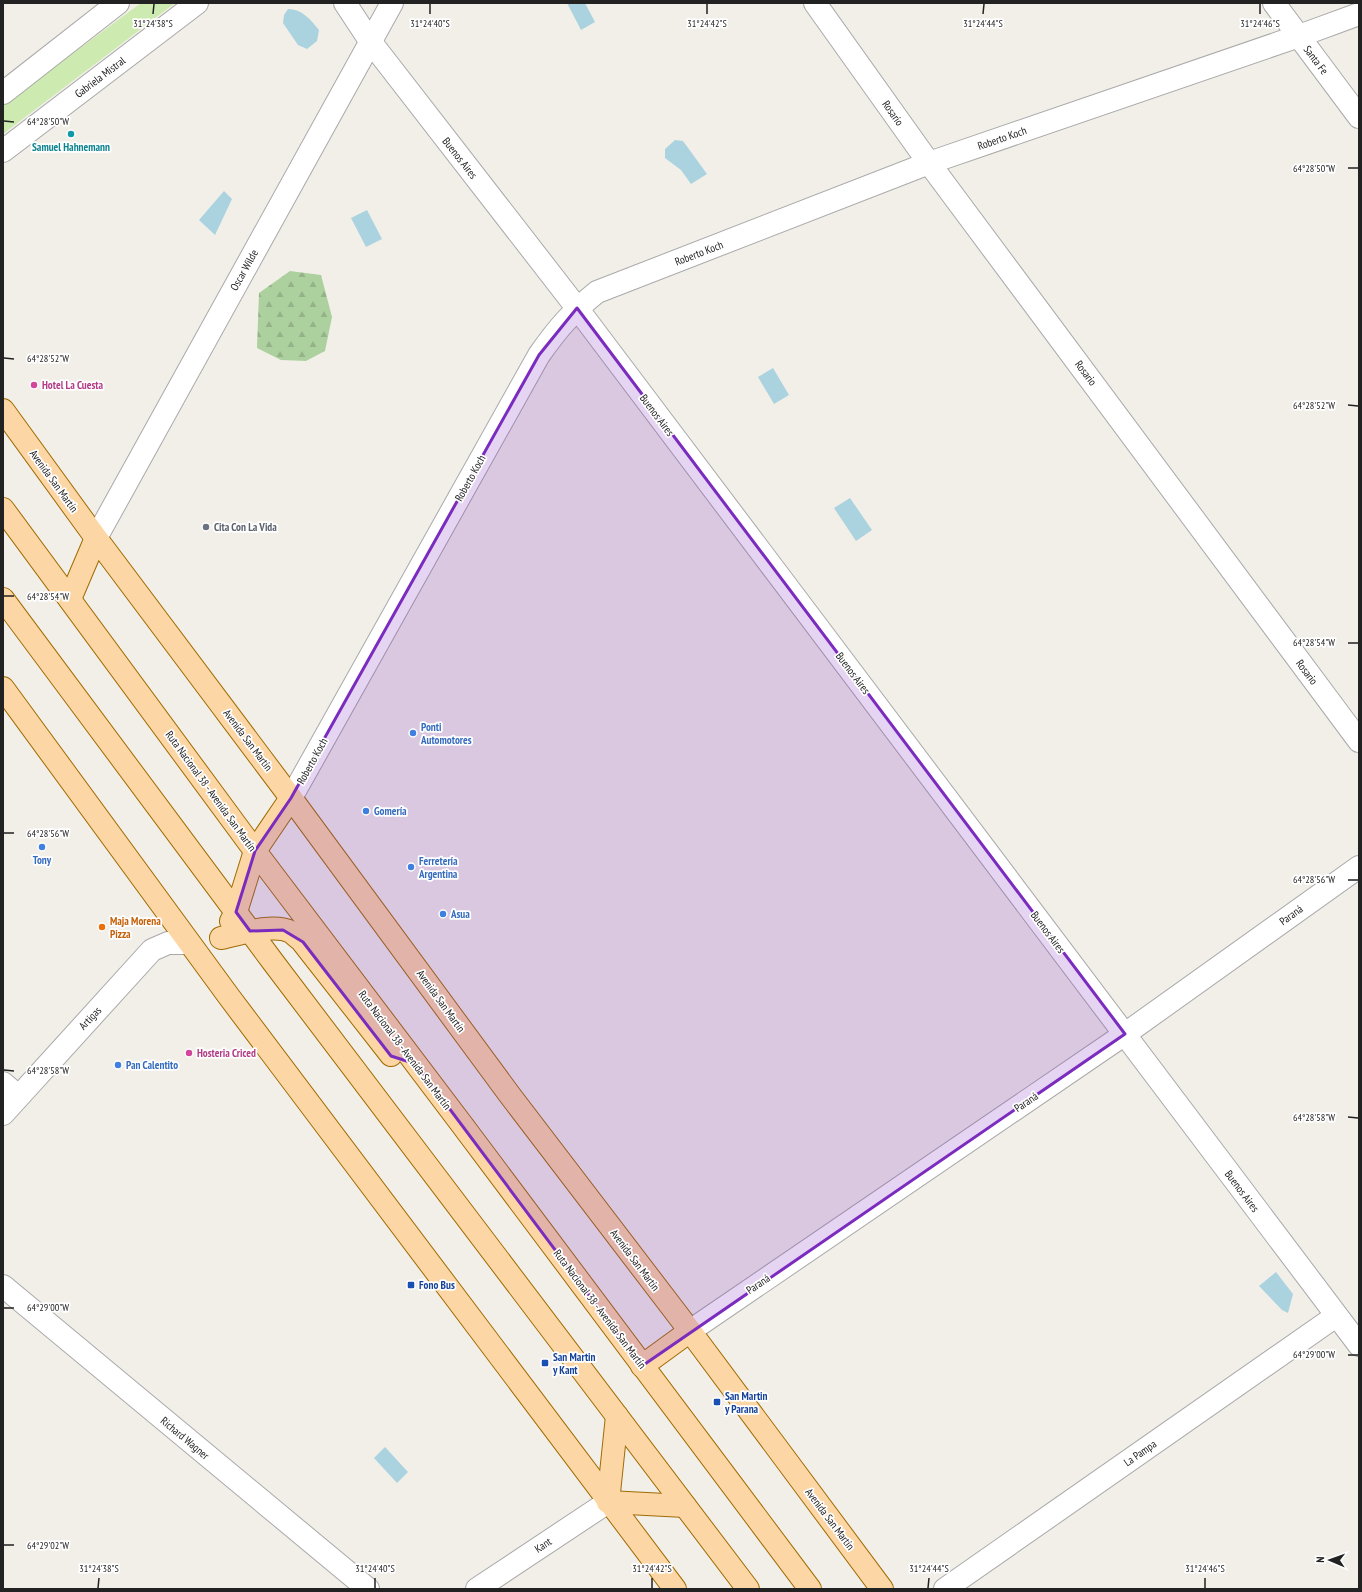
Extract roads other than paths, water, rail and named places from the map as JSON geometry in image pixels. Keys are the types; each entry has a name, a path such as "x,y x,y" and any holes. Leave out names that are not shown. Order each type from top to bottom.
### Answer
{"main road":[{"name":"Avenida San Martín","path":"3,410 96,538 291,798 514,1100 690,1331 882,1589"},
{"name":"Ruta Nacional 38 - Avenida San Martín","path":"3,509 255,851 810,1589"},
{"path":"70,599 96,538"},
{"path":"3,599 250,931 748,1589"},
{"path":"3,688 189,943 608,1502 675,1589"},
{"path":"221,938 236,912 255,851 291,798"},
{"path":"189,943 207,942 250,931 283,930 291,932 301,940 391,1056 416,1064"},
{"path":"642,1366 690,1331"},
{"path":"608,1502 618,1416"},
{"path":"608,1502 685,1506"}],"street":[{"path":"3,93 118,3"},
{"name":"Gabriela Mistral","path":"3,151 197,3"},
{"name":"Buenos Aires","path":"345,3 370,41 577,308 1359,1345"},
{"name":"Oscar Wilde","path":"96,538 392,3"},
{"name":"Rosario","path":"815,3 929,163 1359,741"},
{"name":"Santa Fe","path":"1274,3 1359,117"},
{"name":"Roberto Koch","path":"291,798 540,355 560,325 577,308 597,292 929,163 1359,14"},
{"name":"Paraná","path":"690,1331 1125,1034 1359,867"},
{"name":"Artigas","path":"3,1114 11,1089 152,950 168,943 189,943"},
{"name":"Richard Wagner","path":"3,1286 368,1589"},
{"name":"La Pampa","path":"945,1589 1336,1316"},
{"name":"Kant","path":"477,1589 608,1502"}],"water":[{"path":"567,3 585,3 595,22 581,30"},
{"path":"288,9 293,9 302,13 319,30 317,41 307,49 298,45 283,23 284,15"},
{"path":"675,140 683,141 707,174 691,184 681,170 665,158 665,149"},
{"path":"224,191 232,199 215,235 199,220"},
{"path":"367,210 382,239 366,247 351,218"},
{"path":"773,368 789,395 774,404 758,377"},
{"path":"850,498 872,530 856,541 834,508"},
{"path":"1276,1272 1293,1294 1288,1313 1282,1310 1259,1286"},
{"path":"385,1447 408,1472 397,1483 374,1458"}],"place":[{"name":"Samuel Hahnemann","path":"71,134"},
{"name":"Hotel La Cuesta","path":"34,385"},
{"name":"Cita Con La Vida","path":"206,527"},
{"name":"Ponti Automotores","path":"413,733"},
{"name":"Gomería","path":"366,811"},
{"name":"Tony","path":"42,847"},
{"name":"Ferretería Argentina","path":"411,867"},
{"name":"Asua","path":"443,914"},
{"name":"Maja Morena Pizza","path":"102,927"},
{"name":"Hosteria Criced","path":"189,1053"},
{"name":"Pan Calentito","path":"118,1065"},
{"name":"Fono Bus","path":"411,1285"},
{"name":"San Martin y Kant","path":"545,1363"},
{"name":"San Martin y Parana","path":"717,1402"}]}
